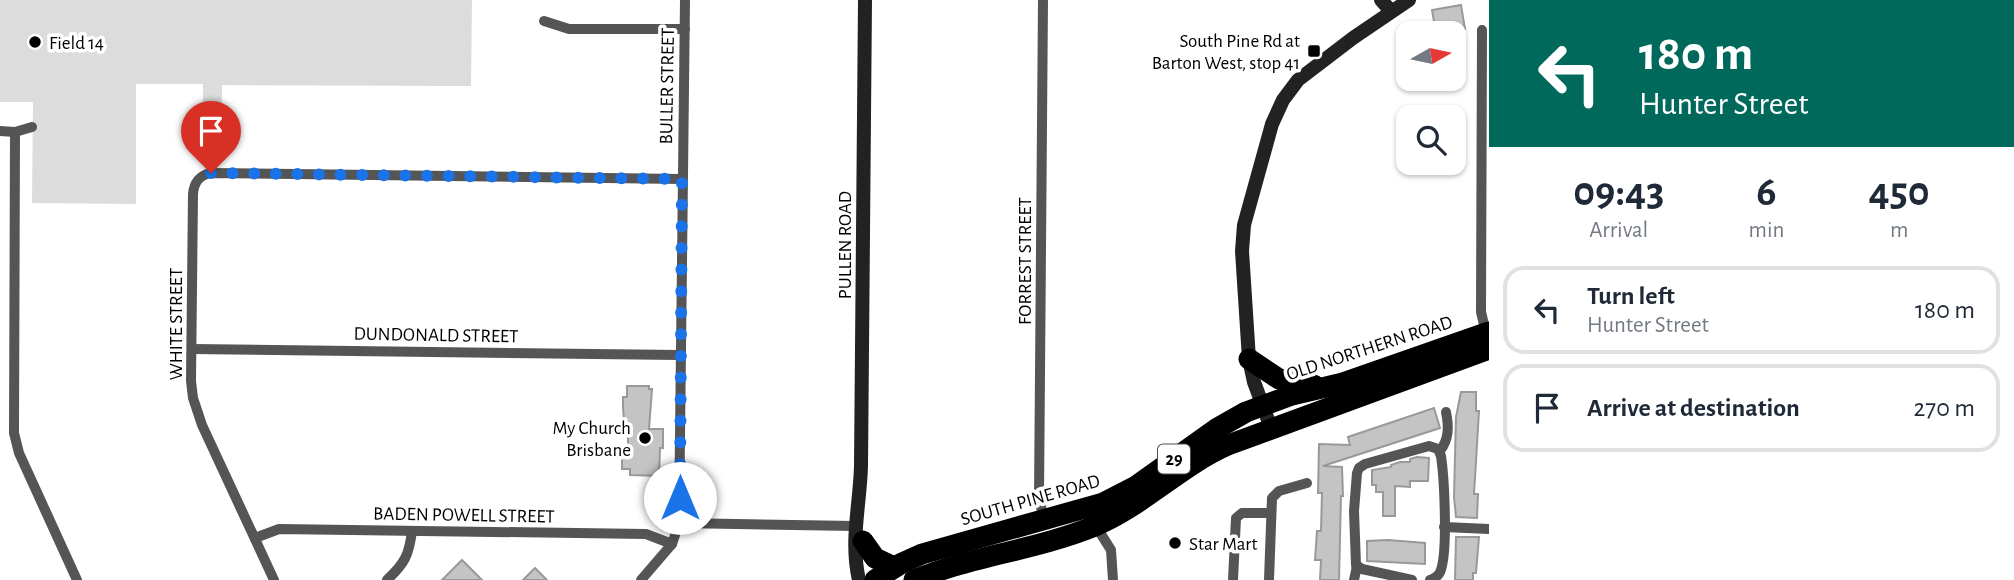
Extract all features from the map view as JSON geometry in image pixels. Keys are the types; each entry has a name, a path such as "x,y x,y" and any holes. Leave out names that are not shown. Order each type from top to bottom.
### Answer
{"highway":[{"name":"OLD NORTHERN ROAD","path":"1262,405 1488,344"},
{"name":"OLD NORTHERN ROAD","path":"1271,428 1488,344"},
{"path":"1249,359 1283,381 1328,386"},
{"name":"SOUTH PINE ROAD","path":"873,580 922,554 1044,521 1090,518 1216,429 1262,405"},
{"name":"SOUTH PINE ROAD","path":"914,580 1138,503 1214,451 1271,428"},
{"path":"859,534 875,558 894,567"}],"street":[{"name":"BULLER STREET","path":"641,580 671,544 679,523 685,0"},
{"name":"PULLEN ROAD","path":"859,580 855,557 859,534 860,491 865,0"},
{"name":"FORREST STREET","path":"1043,0 1040,497 1044,521"},
{"path":"1271,428 1249,359 1242,251 1244,225 1272,124 1283,100 1298,80 1386,6 1409,0"},
{"path":"544,22 569,29 685,29"},
{"path":"1482,30 1481,313 1488,344"},
{"path":"0,131 15,132 32,127"},
{"path":"15,132 14,433 19,453 77,580"},
{"name":"WHITE STREET","path":"274,580 197,413 191,382 193,194 199,178 211,173 682,179"},
{"name":"DUNDONALD STREET","path":"192,349 680,355"},
{"path":"1436,579 1443,560 1440,451 1448,432 1446,412"},
{"path":"1359,468 1425,446 1440,451"},
{"path":"1350,459 1359,468"},
{"path":"1354,580 1357,566 1354,508 1359,468"},
{"path":"1269,580 1271,501 1276,493 1307,483"},
{"path":"1233,580 1236,518 1240,513 1270,513"},
{"path":"1090,518 1111,550 1113,580"},
{"path":"679,523 859,534"},
{"path":"1444,527 1489,529"},
{"name":"BADEN POWELL STREET","path":"255,538 279,530 650,534 671,544"},
{"path":"387,580 405,560 410,550 412,531"},
{"name":"PULLEN ROAD","path":"859,534 864,560 873,580"},
{"path":"1357,566 1412,580"}],"shaded area":[{"path":"0,0 472,0 471,86 222,85 221,156 203,155 203,84 136,84 136,204 32,203 33,102 0,102"}],"building":[{"path":"1461,5 1464,21 1434,21 1432,10"},
{"name":"My Church Brisbane","path":"627,386 649,386 649,389 652,389 649,429 663,429 659,476 630,475 630,469 622,469 622,450 628,450 628,422 624,422 623,407"},
{"path":"1461,392 1476,392 1476,411 1479,411 1474,494 1478,494 1477,518 1456,517 1456,417"},
{"path":"1434,408 1440,428 1323,466 1342,467 1343,496 1339,580 1320,580 1321,560 1315,560 1317,531 1321,531 1322,493 1318,493 1319,444 1350,445 1348,437"},
{"path":"1429,458 1428,481 1410,481 1410,487 1395,486 1395,516 1383,516 1383,492 1376,492 1376,485 1372,485 1372,470 1410,462 1410,459"},
{"path":"1456,537 1479,537 1473,580 1455,580"},
{"path":"1367,541 1425,543 1425,564 1367,561"},
{"path":"462,560 482,580 442,580"},
{"path":"535,568 547,580 523,580"}],"place":[{"name":"Field 14","path":"35,42"},
{"name":"South Pine Rd at Barton West, stop 41","path":"1314,51"},
{"name":"My Church Brisbane","path":"645,438"},
{"name":"Star Mart","path":"1175,543"}],"route":[{"path":"211,173 682,179 680,498"}]}
